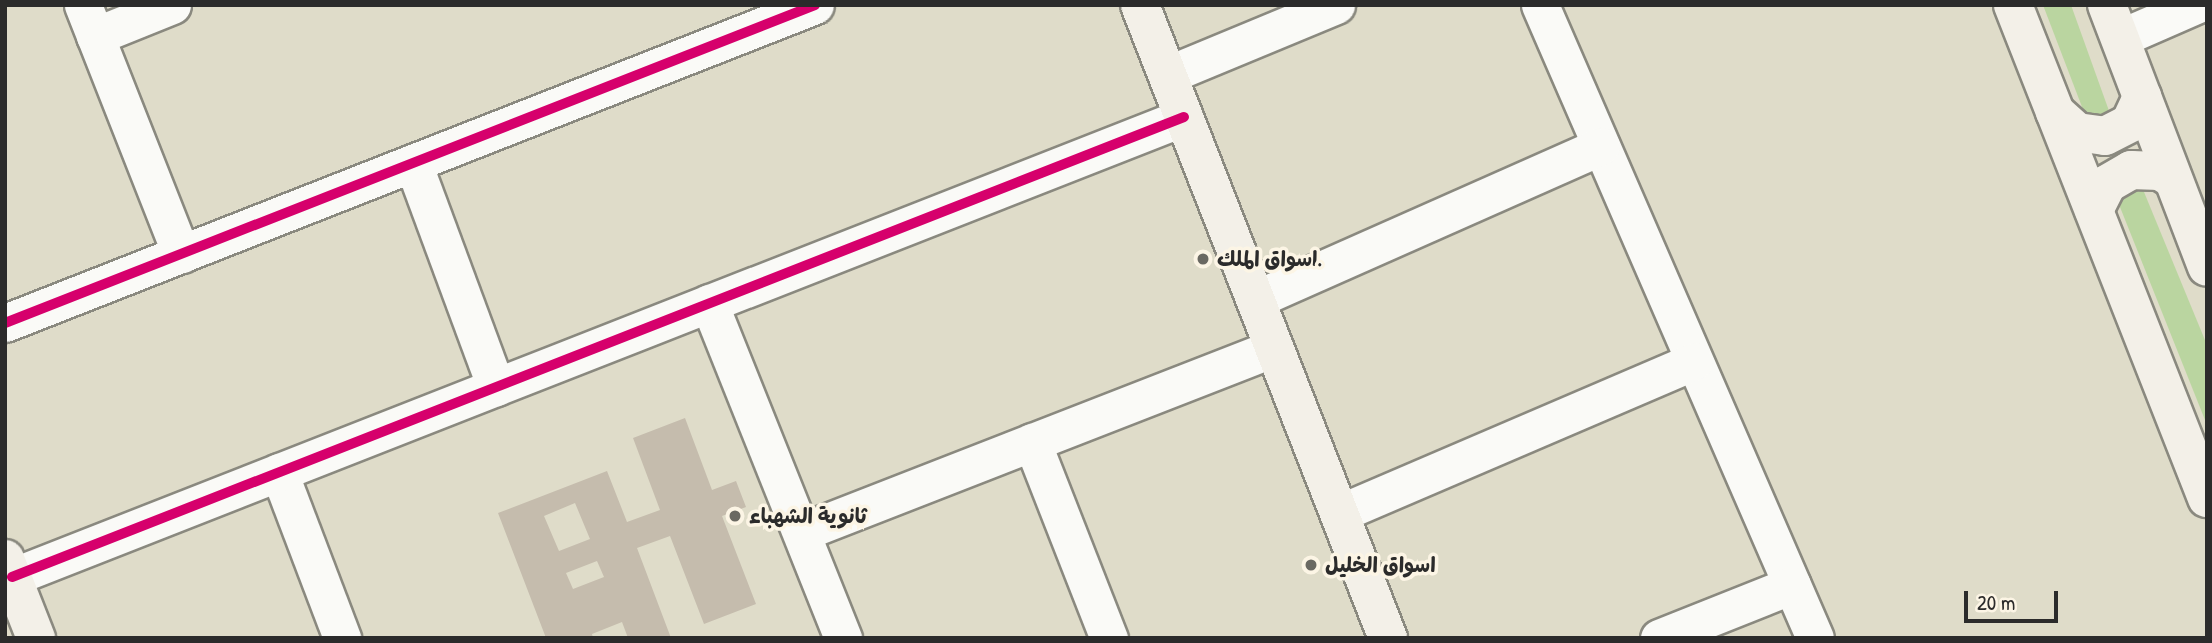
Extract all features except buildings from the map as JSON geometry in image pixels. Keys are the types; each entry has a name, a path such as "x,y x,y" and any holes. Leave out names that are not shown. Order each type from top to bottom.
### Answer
{"main road":[{"path":"1140,5 1388,638"},
{"path":"2013,5 2207,498"},
{"path":"2113,21 2207,267"},
{"path":"2055,112 2077,132 2105,136 2130,123 2142,97"},
{"path":"2094,210 2106,184 2131,170 2160,171 2173,178"},
{"path":"9,568 37,638"}],"street":[{"path":"172,5 89,21 181,254"},
{"path":"5,323 814,5"},
{"path":"1167,75 1336,5"},
{"path":"1540,5 1815,638"},
{"path":"2113,21 2196,5"},
{"path":"9,568 279,472 1184,117"},
{"path":"1256,299 1601,146"},
{"path":"414,163 496,387"},
{"path":"709,303 843,638"},
{"path":"802,532 1274,348"},
{"path":"1339,513 1694,361"},
{"path":"1032,442 1109,638"},
{"path":"279,472 342,638"},
{"path":"1659,638 1792,585"}],"green space":[{"path":"2043,5 2071,5 2113,122 2087,120"},
{"path":"2136,186 2144,192 2207,345 2207,425 2118,202 2121,189"}],"cycle path":[{"path":"5,323 815,5"},
{"path":"12,577 1184,117"}],"place":[{"name":"اسواق الملك.","path":"1203,259"},
{"name":"ثانوية الشهباء","path":"735,516"},
{"name":"اسواق الخليل","path":"1311,565"}]}
